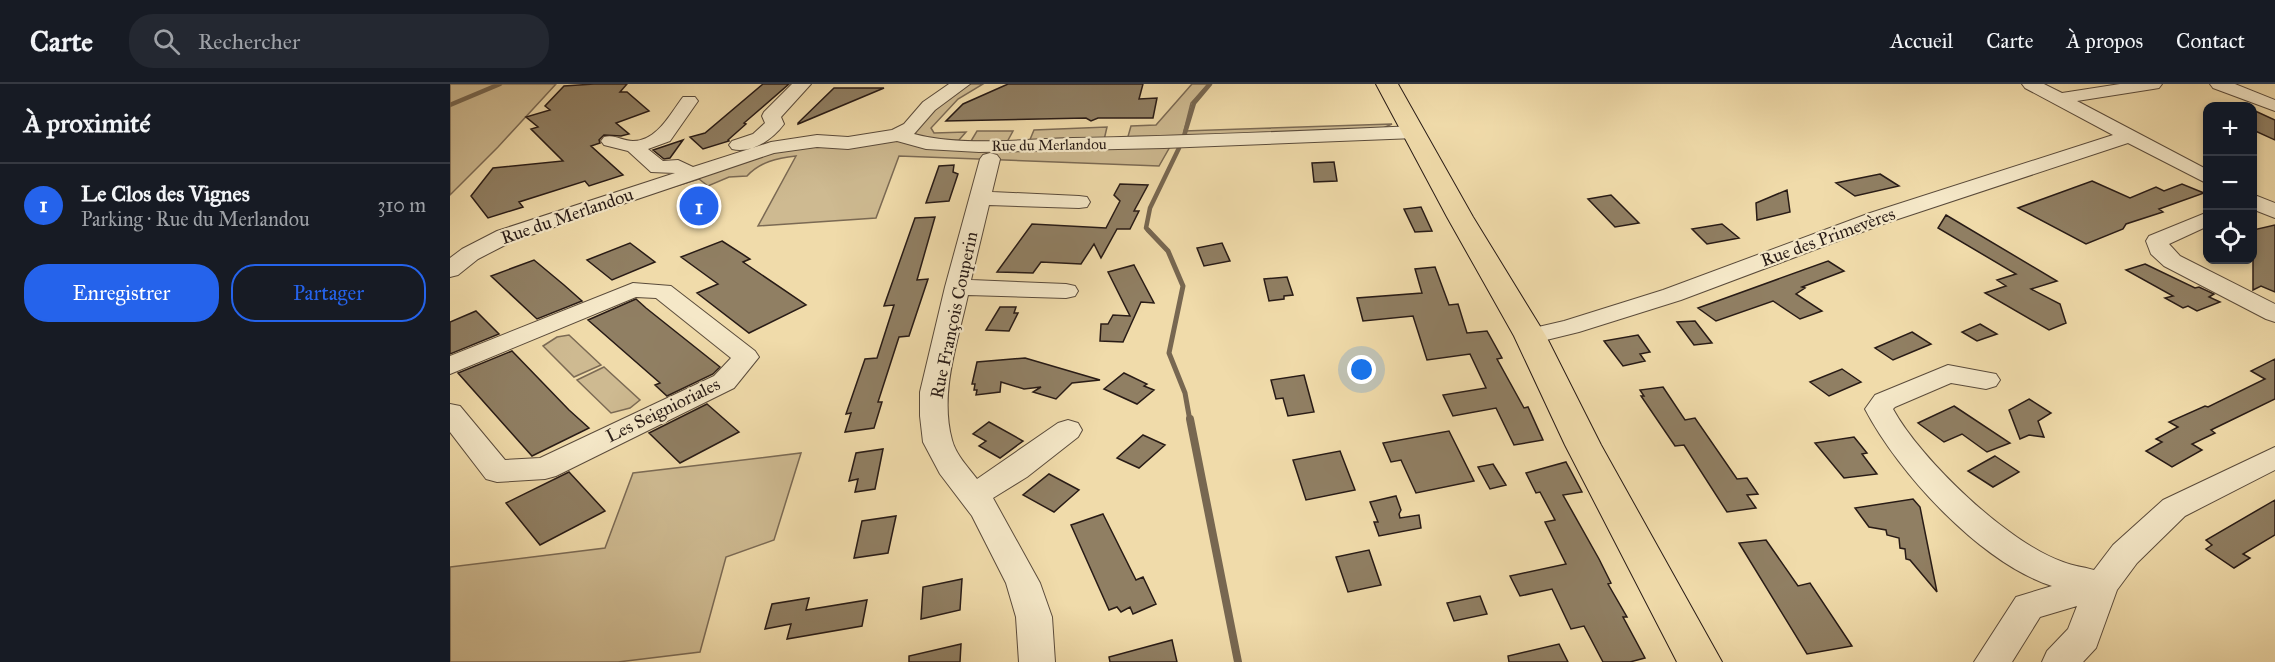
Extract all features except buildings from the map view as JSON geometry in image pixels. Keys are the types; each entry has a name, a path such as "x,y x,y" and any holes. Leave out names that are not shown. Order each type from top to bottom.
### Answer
{"main road":[{"path":"1387,84 1460,218 1530,336 1583,445 1700,662"}],"street":[{"name":"Rue du Merlandou","path":"450,270 470,254 505,236 684,170 760,138 775,124 771,116 802,84"},
{"path":"897,135 911,128 929,106 961,84"},
{"path":"2031,84 2203,175"},
{"path":"2059,99 2153,84"},
{"path":"2219,84 2275,106"},
{"path":"635,147 663,137 689,101"},
{"name":"Rue du Merlandou","path":"611,141 635,147 658,168 684,170 771,148 817,141 848,143 897,135 926,143 979,146 1164,142 1415,132"},
{"name":"Rue des Primevères","path":"1530,336 1570,327 1672,295 1878,218 2127,137"},
{"name":"Rue François Couperin","path":"990,159 957,287 934,392 934,416 938,442 951,467 975,495 1001,538 1023,583 1034,616 1037,662"},
{"path":"979,198 1079,202"},
{"path":"2257,202 2275,212"},
{"path":"2203,220 2157,241 2159,249 2172,261 2275,314"},
{"path":"450,287 451,293"},
{"path":"957,287 1066,291"},
{"name":"Les Seignioriales","path":"450,366 633,290 662,291 746,357 724,382 544,468 497,471 450,413"},
{"path":"1986,380 1948,374 1885,401 1879,410 1887,428 1918,465 2009,549 2053,572 2102,585"},
{"path":"975,495 1016,469 1068,430"},
{"path":"2060,662 2083,637 2102,585 2125,554 2174,508 2275,457"},
{"path":"1992,662 2028,607 2102,585"}],"shaded area":[{"path":"450,84 556,84 450,195"},
{"path":"968,84 983,84 958,99 931,128 934,133 966,132 959,140 933,141 915,134 922,120 929,113"},
{"path":"1192,84 1208,84 1191,103 1184,131 1392,124 1381,129 1127,140 1131,126 1156,125"},
{"path":"1107,127 1104,140 1029,142 1034,130"},
{"path":"977,131 1013,131 1007,142 971,141"},
{"path":"894,140 1171,145 1159,166 899,156 876,218 758,226 796,156 769,162 757,167 747,176 729,177 708,186 699,179 643,196 781,148"},
{"path":"569,335 601,365 574,377 543,346 557,337"},
{"path":"604,367 640,400 630,408 611,413 577,380"},
{"path":"801,453 774,540 726,557 700,652 618,662 450,662 450,567 605,548 633,473"}],"waterway":[{"path":"450,105 500,84"},
{"path":"1184,136 1194,103 1210,84"},
{"path":"1148,230 1146,228 1150,208 1179,148"},
{"path":"1148,230 1168,251 1183,286 1169,353 1185,393 1190,421"},
{"path":"1190,419 1238,662"}],"place":[{"name":"Le Clos des Vignes","path":"699,206"}]}
